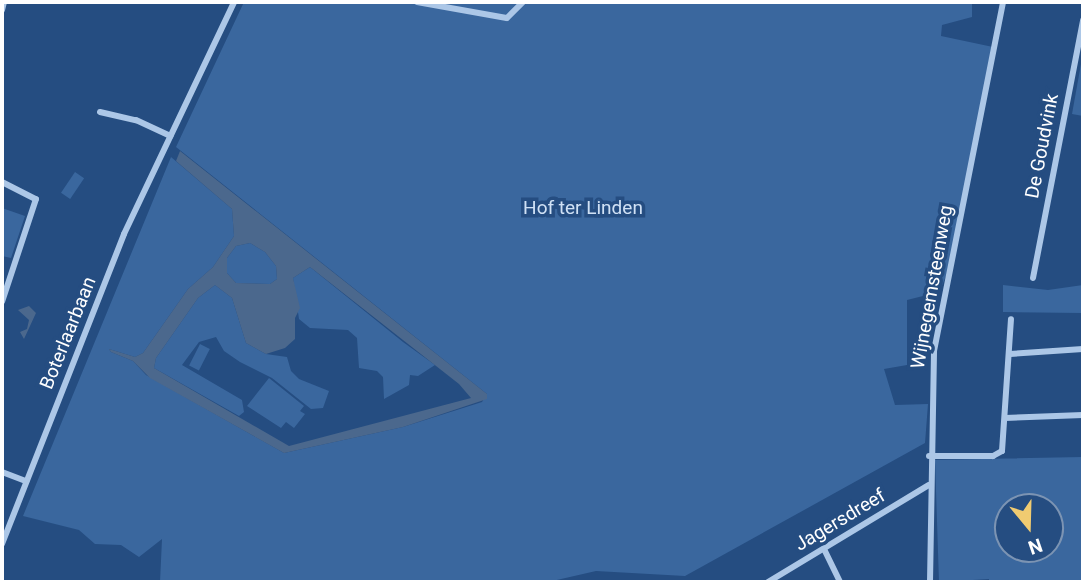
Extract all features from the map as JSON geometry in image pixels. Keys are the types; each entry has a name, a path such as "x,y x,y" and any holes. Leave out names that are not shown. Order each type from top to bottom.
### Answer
{"street":[{"path":"2,10 4,2"},
{"name":"Boterlaarbaan","path":"2,544 124,234 234,2"},
{"path":"417,2 509,18 523,2"},
{"name":"Wijnegemsteenweg","path":"930,582 929,456 936,338 1003,2"},
{"name":"De Goudvink","path":"1033,278 1083,20"},
{"path":"100,112 135,120 170,136"},
{"path":"2,182 36,199 2,302"},
{"path":"929,456 999,454 1005,418 1012,319"},
{"path":"1010,354 1083,349"},
{"path":"1005,418 1083,415"},
{"path":"2,472 26,481"},
{"name":"Jagersdreef","path":"768,582 929,485"},
{"path":"824,549 840,582"}],"green space":[{"name":"Hof ter Linden","path":"244,2 972,2 972,17 942,25 941,36 993,47 947,274 939,292 907,300 907,365 884,369 895,405 928,404 925,443 685,576 596,571 548,582 160,582 162,539 139,557 121,545 95,544 79,530 23,516 171,157 232,209 234,236 213,267 188,289 143,353 135,357 109,349 111,352 133,361 146,375 284,453 403,427 482,402 487,394 176,147"},
{"path":"1081,64 1083,65 1083,116 1072,114"},
{"path":"75,172 84,178 70,199 61,193"},
{"path":"2,208 25,216 11,258 2,256"},
{"path":"250,243 265,252 276,266 277,279 270,284 236,283 227,273 227,258 236,246"},
{"path":"310,267 435,365 418,376 410,375 409,385 384,399 383,377 377,371 359,368 357,338 348,330 310,328 299,319 293,278"},
{"path":"215,285 232,298 246,343 266,354 287,357 291,371 299,379 329,391 323,408 311,409 272,378 240,362 224,351 216,337 199,342 182,365 242,400 244,412 239,416 154,368 156,358 198,298"},
{"path":"1003,285 1048,290 1083,285 1083,313 1003,312"},
{"path":"200,344 210,349 199,370 189,365"},
{"path":"269,378 304,406 300,411 305,414 294,428 286,422 281,428 247,406"},
{"path":"1083,457 1083,582 989,582 989,579 939,582 935,460"}],"shaded area":[{"path":"180,151 487,394 487,399 403,427 284,453 150,378 133,361 111,352 109,349 135,357 143,353 188,289 213,267 234,236 232,209 176,161","holes":["250,243 265,252 276,266 277,279 270,284 236,283 227,273 227,258 236,246","310,267 459,384 471,398 289,446 154,368 156,358 198,298 215,285 232,298 246,343 266,354 285,348 295,339 295,318 300,308 293,278"]},
{"path":"29,306 36,313 24,339 20,332 27,329 29,320 18,310"}]}
